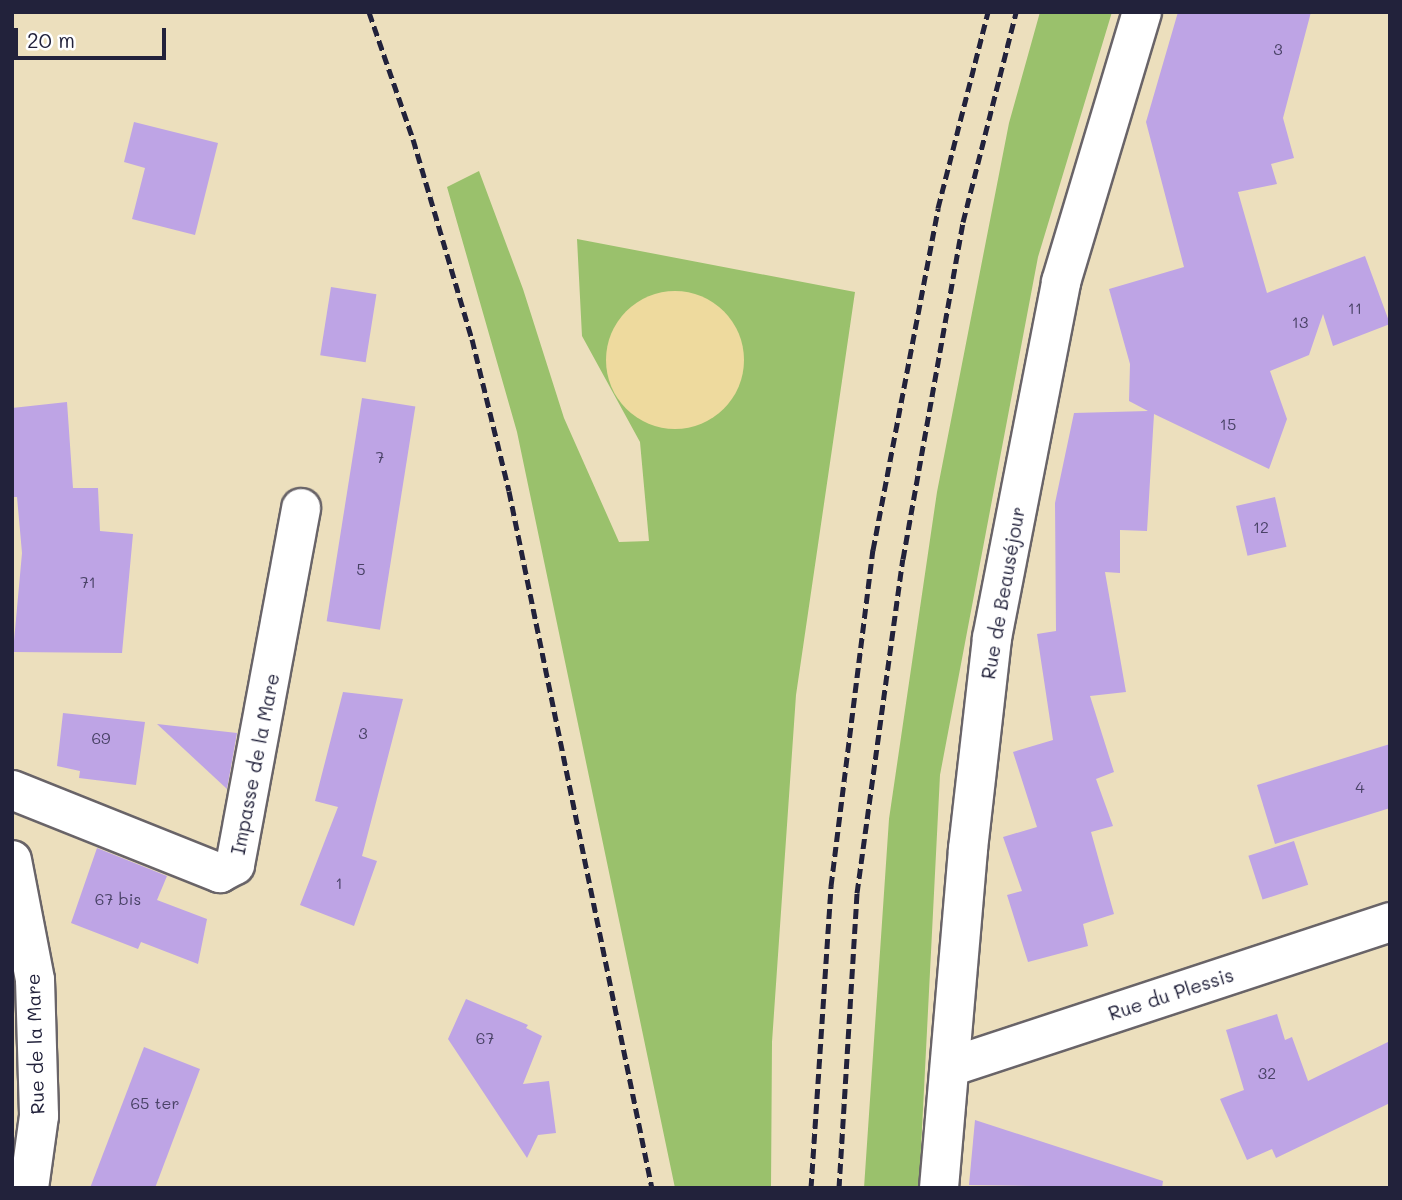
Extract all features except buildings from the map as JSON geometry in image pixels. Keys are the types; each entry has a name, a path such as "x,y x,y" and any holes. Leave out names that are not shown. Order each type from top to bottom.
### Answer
{"street":[{"name":"Rue de Beauséjour","path":"940,1188 953,1066 968,849 992,638 1061,282 1142,12"},
{"name":"Impasse de la Mare","path":"12,790 220,873 235,865 301,508"},
{"name":"Rue de la Mare","path":"12,860 36,980 39,1116 29,1188"},
{"name":"Rue du Plessis","path":"953,1066 1390,922"}],"green space":[{"path":"1040,12 1112,12 1038,257 940,775 919,1188 864,1188 889,819 937,492 1009,123"},
{"path":"479,171 523,289 564,418 619,542 649,541 640,442 582,336 577,239 855,292 796,695 772,1042 771,1188 675,1188 517,432 447,187"}],"sand":[{"path":"675,291 701,297 723,312 738,334 744,360 738,386 723,408 701,423 675,429 649,423 627,408 612,386 606,360 612,334 627,312 649,297"}],"railway":[{"path":"369,12 413,139 472,339 509,491 652,1188"},
{"path":"811,1188 831,886 873,550 938,208 988,12"},
{"path":"839,1188 857,893 903,559 963,222 1016,12"}]}
